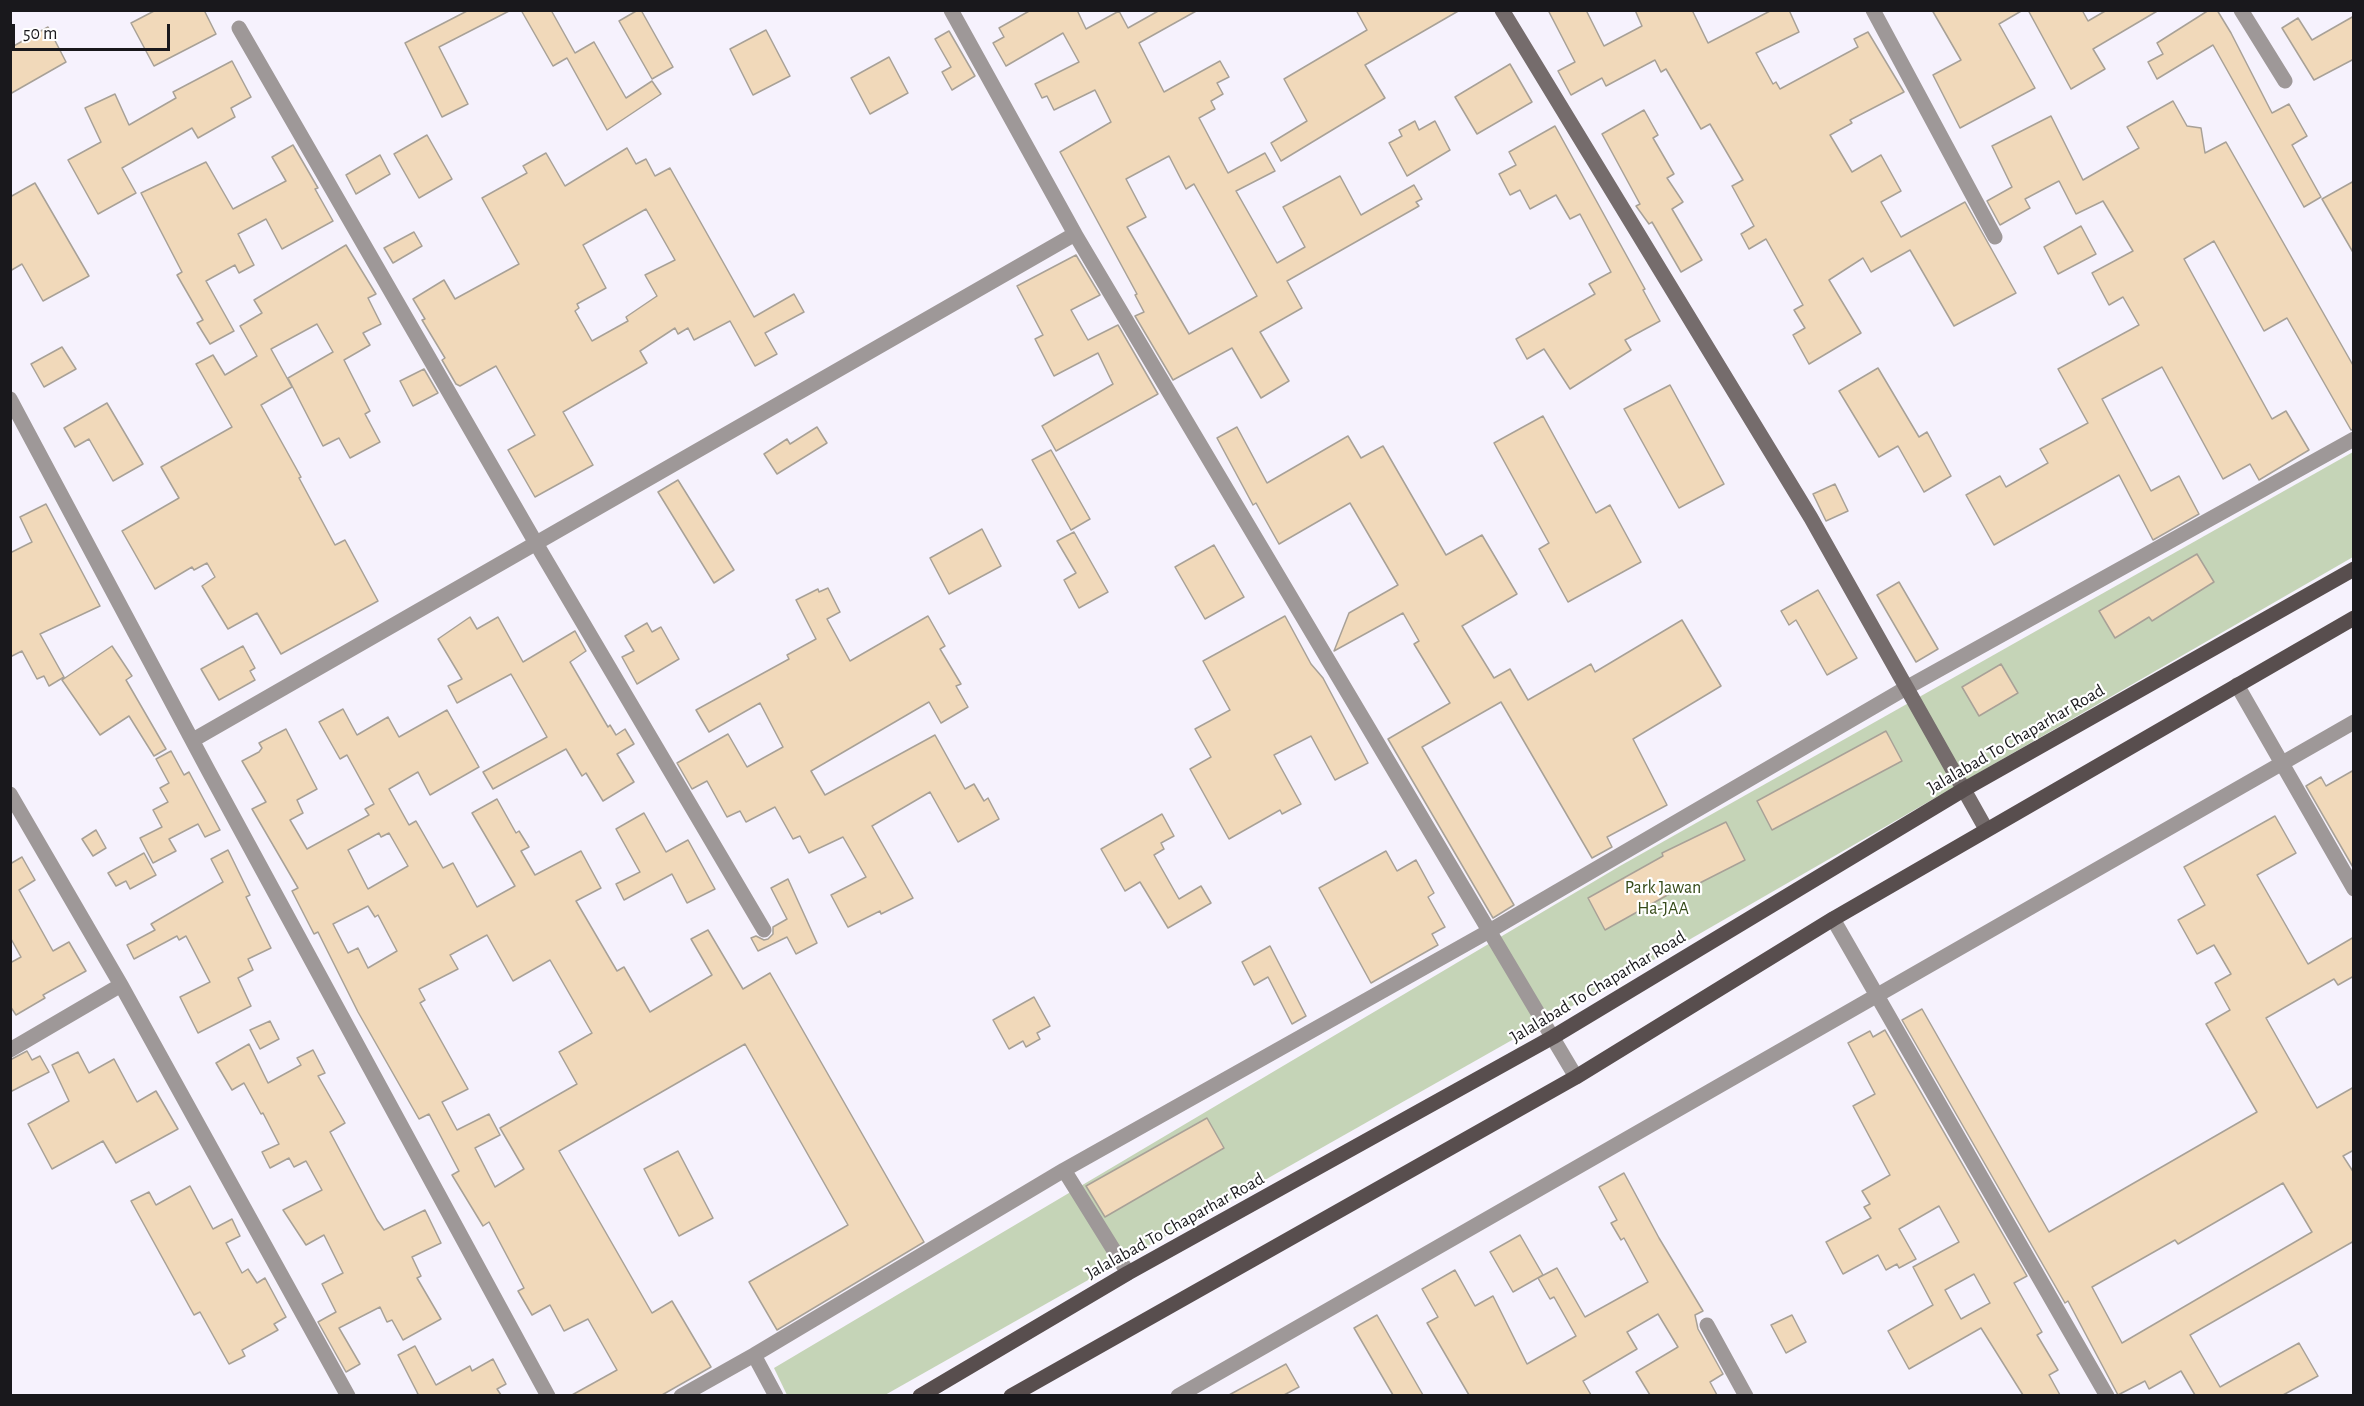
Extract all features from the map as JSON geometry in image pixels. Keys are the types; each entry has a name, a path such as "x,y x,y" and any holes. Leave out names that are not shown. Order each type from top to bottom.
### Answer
{"main road":[{"name":"Jalalabad To Chaparhar Road","path":"920,1395 1128,1273 1553,1037 1964,790 2354,569"},
{"path":"1011,1395 1576,1077 1833,919 2354,618"}],"street":[{"path":"951,10 1075,234 1491,930 1576,1077"},
{"path":"1502,10 1811,518 1986,829"},
{"path":"1873,10 1995,237"},
{"path":"2241,10 2285,81"},
{"path":"240,28 537,545 764,930"},
{"path":"193,740 537,545 1075,234"},
{"path":"10,399 548,1395"},
{"path":"681,1395 754,1356 1064,1170 1491,930 1906,688 2354,439"},
{"path":"2236,685 2354,889"},
{"path":"1178,1395 2354,722"},
{"path":"10,794 121,985 348,1395"},
{"path":"1833,919 2107,1395"},
{"path":"10,1050 121,985"},
{"path":"1064,1170 1128,1273"},
{"path":"1707,1325 1746,1395"},
{"path":"754,1356 776,1395"}],"green space":[{"name":"Park Jawan Ha-JAA","path":"2353,452 2353,557 1687,941 885,1395 787,1395 774,1368 1620,866"}],"building":[{"path":"156,10 204,10 216,34 154,66 131,23"},
{"path":"469,10 511,10 439,47 468,104 442,117 405,43"},
{"path":"521,10 551,10 575,53 594,42 626,98 652,81 661,94 607,130 567,58 553,66"},
{"path":"641,10 673,67 652,79 619,21"},
{"path":"1031,10 1077,10 1086,29 1119,11 1128,28 1160,10 1198,10 1139,43 1164,92 1220,61 1229,77 1217,83 1223,94 1211,101 1215,109 1199,118 1228,173 1265,153 1275,171 1236,191 1277,263 1305,247 1283,207 1340,176 1361,215 1414,185 1422,199 1416,202 1419,206 1287,281 1302,308 1260,332 1289,381 1261,398 1232,348 1173,380 1135,316 1144,312 1135,295 1137,294 1060,152 1111,122 1095,90 1054,110 1047,96 1042,98 1035,84 1079,62 1063,33 1006,66 993,43 1004,37 999,28","holes":["1169,156 1186,189 1194,184 1257,296 1189,334 1127,227 1146,217 1126,179"]},
{"path":"1356,10 1460,10 1365,65 1385,98 1281,161 1271,143 1307,121 1284,79 1367,30"},
{"path":"1548,10 1586,10 1604,46 1642,26 1635,10 1692,10 1708,43 1772,10 1789,10 1799,32 1756,53 1773,84 1776,82 1780,89 1858,47 1854,39 1868,32 1904,92 1850,120 1852,123 1830,135 1852,172 1881,155 1901,191 1881,202 1901,237 1965,202 2016,293 1954,326 1910,250 1871,272 1863,258 1829,280 1861,333 1809,364 1793,335 1805,328 1794,310 1803,305 1766,239 1749,249 1741,234 1754,226 1732,186 1743,180 1710,124 1701,129 1666,69 1661,72 1655,60 1606,86 1602,78 1571,95 1558,71 1575,62"},
{"path":"1932,10 2023,10 1999,24 2035,88 1960,128 1933,75 1961,60"},
{"path":"2028,10 2082,10 2088,21 2107,10 2159,10 2093,49 2105,69 2071,89"},
{"path":"2209,10 2217,10 2272,113 2289,104 2307,136 2292,145 2321,197 2304,207 2213,45 2157,79 2148,62 2163,54 2157,43"},
{"path":"2354,16 2354,59 2314,80 2282,28 2298,18 2312,40"},
{"path":"48,27 66,62 10,94 10,48"},
{"path":"766,30 790,76 753,95 730,49"},
{"path":"949,31 975,76 952,90 942,72 951,67 935,39"},
{"path":"889,57 908,93 870,114 851,78"},
{"path":"232,61 251,97 231,108 235,117 198,138 192,128 122,168 136,193 98,214 68,160 101,142 85,108 115,94 129,125 176,98 173,92"},
{"path":"1510,64 1532,102 1477,134 1455,97"},
{"path":"2173,101 2187,126 2201,128 2205,153 2226,142 2354,367 2354,429 2351,430 2287,318 2264,331 2214,241 2184,259 2272,419 2286,411 2309,450 2259,480 2250,464 2223,479 2162,367 2102,399 2151,491 2179,476 2199,514 2153,540 2119,475 1994,545 1966,495 2000,476 2006,487 2048,463 2040,449 2088,423 2058,369 2139,325 2123,297 2109,305 2092,273 2133,251 2103,201 2076,214 2059,181 2025,199 2030,208 2000,225 1987,201 2012,187 1992,146 2051,116 2083,180 2139,148 2127,127"},
{"path":"1644,110 1658,135 1653,138 1674,174 1667,178 1683,202 1672,209 1702,260 1681,272 1652,222 1649,224 1636,206 1640,204 1602,134"},
{"path":"1415,121 1419,130 1435,121 1450,150 1407,176 1389,143 1402,136 1399,130"},
{"path":"1555,126 1645,289 1643,290 1660,321 1625,340 1631,350 1570,389 1544,349 1527,359 1516,339 1595,294 1589,284 1611,272 1580,214 1570,219 1556,195 1530,209 1520,190 1510,195 1499,174 1516,165 1509,152"},
{"path":"427,135 452,179 419,198 394,154"},
{"path":"293,145 318,188 315,189 333,221 282,249 266,219 238,234 254,265 239,273 235,265 206,281 234,331 210,344 197,323 203,320 177,275 182,272 141,193 206,162 233,209 286,181 272,157"},
{"path":"627,148 636,164 646,159 655,176 670,168 754,317 794,294 804,312 765,333 777,354 755,366 730,321 694,340 688,328 678,334 675,328 640,351 647,363 563,412 593,465 535,497 508,450 535,435 496,366 460,386 456,384 442,360 445,358 422,320 425,319 413,299 444,280 455,299 519,264 482,198 527,173 523,166 546,153 565,186","holes":["646,209 675,260 645,275 657,296 626,317 628,321 592,341 575,311 579,308 577,304 606,288 583,245"]},
{"path":"380,155 390,174 356,194 346,175"},
{"path":"2354,181 2354,254 2322,199"},
{"path":"35,183 89,276 43,301 22,264 10,271 10,197"},
{"path":"2081,226 2096,254 2058,274 2044,247"},
{"path":"414,232 422,246 393,263 384,248"},
{"path":"346,245 376,294 368,298 381,324 363,333 370,345 344,360 370,411 365,414 380,442 350,458 339,438 323,446 288,378 333,352 317,324 271,349 292,387 261,405 335,545 345,540 378,601 281,654 257,613 228,629 202,586 215,577 207,563 194,570 192,567 155,589 122,531 179,498 161,467 232,427 196,364 213,355 225,375 257,356 240,326 262,313 254,300"},
{"path":"1076,255 1100,295 1071,310 1088,340 1118,325 1158,394 1056,451 1042,426 1113,384 1098,353 1054,376 1035,339 1043,335 1017,286"},
{"path":"62,347 76,369 44,387 31,364"},
{"path":"1878,368 1919,437 1927,432 1951,476 1924,492 1898,446 1879,457 1839,391"},
{"path":"424,369 438,393 413,406 400,381"},
{"path":"1670,385 1724,484 1679,508 1624,409"},
{"path":"107,403 143,464 113,481 89,439 75,447 64,428"},
{"path":"1543,416 1596,513 1610,505 1641,562 1568,602 1539,549 1549,543 1494,443"},
{"path":"817,427 827,443 777,474 764,454 787,439 790,444"},
{"path":"1237,427 1267,483 1348,436 1361,458 1383,446 1446,555 1482,535 1517,594 1462,626 1494,678 1510,669 1528,700 1591,664 1595,672 1682,620 1721,686 1633,739 1667,805 1607,837 1612,847 1592,858 1501,702 1422,747 1514,905 1493,918 1388,739 1450,703 1414,644 1419,641 1403,613 1334,651 1349,613 1398,585 1350,503 1279,544 1256,503 1253,505 1217,438"},
{"path":"1051,450 1090,519 1071,530 1032,460"},
{"path":"678,480 734,570 714,583 658,492"},
{"path":"1835,484 1848,511 1826,521 1813,494"},
{"path":"46,504 100,606 40,634 64,677 49,686 44,676 37,679 22,651 10,657 10,553 32,542 20,517"},
{"path":"982,529 1001,566 949,594 930,558"},
{"path":"1074,532 1108,592 1079,608 1064,580 1076,573 1057,541"},
{"path":"1214,545 1244,597 1205,619 1175,567"},
{"path":"2197,554 2214,582 2152,621 2149,617 2115,638 2099,611"},
{"path":"1899,582 1938,649 1916,662 1877,595"},
{"path":"828,588 840,612 827,619 850,661 928,616 945,646 940,649 961,684 956,686 968,707 941,723 929,702 811,771 825,795 935,735 965,789 974,784 984,801 988,798 999,819 958,842 930,792 872,826 913,898 848,927 831,895 866,877 843,837 809,853 800,836 793,839 775,807 746,822 740,811 727,817 707,781 692,789 677,763 728,734 747,767 783,747 760,703 709,732 696,710 789,659 787,655 816,639 796,600 818,589 819,592"},
{"path":"1818,590 1857,658 1827,675 1796,620 1789,625 1781,611"},
{"path":"1285,616 1311,664 1323,678 1368,763 1335,780 1311,736 1274,755 1301,804 1282,814 1280,810 1229,839 1190,769 1211,757 1195,729 1230,710 1203,661"},
{"path":"470,617 477,629 498,617 523,662 575,631 586,651 570,662 608,727 610,725 616,735 625,729 634,744 617,754 634,782 603,801 586,773 582,776 566,749 493,789 483,772 547,737 511,674 457,703 448,686 462,679 438,639"},
{"path":"647,623 652,632 661,627 679,659 637,684 622,657 634,651 625,636"},
{"path":"112,646 132,676 126,680 166,749 154,756 129,716 100,735 62,680"},
{"path":"243,646 255,668 250,671 255,680 219,700 201,669"},
{"path":"2001,664 2018,693 1979,716 1962,687"},
{"path":"343,709 357,735 388,717 399,737 447,710 479,767 430,795 418,772 389,789 409,825 416,821 443,868 453,863 477,907 515,886 472,813 497,799 516,833 519,831 529,847 521,851 535,875 581,851 601,888 576,901 617,971 624,967 650,1012 712,975 691,939 708,930 743,989 770,973 924,1242 777,1330 749,1282 848,1225 745,1044 559,1151 652,1313 672,1301 711,1367 662,1395 572,1395 617,1370 588,1319 564,1331 550,1305 532,1315 518,1291 524,1288 489,1222 483,1226 452,1175 459,1171 429,1114 419,1119 358,1012 318,932 314,934 292,891 298,888 252,809 266,802 242,761 259,752 262,748 259,743 286,729 317,789 297,800 303,813 290,820 307,849 369,815 365,809 374,804 347,755 340,759 319,722","holes":["379,833 381,837 389,833 408,866 368,889 348,850","368,906 375,917 378,915 397,951 368,968 358,948 348,953 333,924","487,935 513,981 550,960 592,1033 559,1052 577,1084 500,1128 524,1169 495,1187 475,1148 500,1135 489,1114 457,1130 442,1102 468,1089 420,1003 425,1000 419,989 458,969 450,955"]},
{"path":"1886,731 1902,761 1772,830 1757,801"},
{"path":"171,751 184,775 189,772 220,830 205,837 198,824 169,839 176,851 153,863 140,838 162,827 153,810 168,802 160,788 169,783 156,759"},
{"path":"2354,770 2354,869 2306,786 2321,777 2326,786"},
{"path":"644,813 666,852 688,840 715,889 687,903 672,874 624,900 616,884 640,872 616,829"},
{"path":"1162,814 1174,836 1161,843 1164,849 1154,855 1179,899 1201,886 1211,903 1168,928 1140,882 1125,891 1101,849"},
{"path":"2275,816 2296,853 2257,875 2308,964 2354,937 2354,976 2338,985 2334,979 2266,1018 2317,1108 2354,1087 2354,1150 2343,1156 2354,1173 2354,1241 2190,1335 2220,1387 2299,1343 2318,1376 2283,1395 2195,1395 2181,1371 2149,1389 2145,1381 2118,1395 2068,1301 2065,1303 1902,1020 1922,1009 2049,1232 2257,1112 2206,1024 2230,1010 2215,983 2231,974 2214,945 2197,954 2178,920 2205,905 2184,867","holes":["2283,1183 2312,1232 2122,1343 2092,1287 2175,1240 2178,1244"]},
{"path":"1726,822 1745,860 1682,892 1680,888 1605,930 1588,898 1663,856 1662,853"},
{"path":"96,830 106,848 93,856 82,839"},
{"path":"228,850 250,895 246,897 271,948 248,959 253,970 238,978 251,1006 198,1033 180,997 210,982 186,936 179,940 177,936 134,959 127,945 155,930 151,924 223,882 211,859"},
{"path":"1386,851 1397,871 1416,860 1434,893 1428,897 1445,927 1432,934 1438,945 1371,983 1319,888"},
{"path":"144,853 156,875 130,889 126,881 116,886 108,873"},
{"path":"22,857 35,880 19,890 53,951 69,942 86,971 43,995 45,998 16,1015 10,1006 10,963 21,957 10,937 10,864"},
{"path":"788,879 817,943 796,954 787,937 758,951 751,938 756,936 764,940 768,939 773,934 773,927 787,919 771,888"},
{"path":"1270,946 1306,1016 1292,1024 1268,977 1254,985 1242,962"},
{"path":"1034,997 1050,1026 1037,1033 1040,1039 1026,1047 1023,1041 1009,1049 993,1020"},
{"path":"270,1021 279,1039 260,1049 250,1030"},
{"path":"1885,1030 2027,1276 2014,1283 2042,1332 2037,1335 2058,1370 2049,1375 2060,1395 2023,1395 1981,1328 1909,1369 1888,1331 1933,1305 1913,1267 1959,1242 1939,1206 1899,1229 1916,1259 1899,1268 1897,1264 1886,1270 1878,1255 1843,1274 1826,1242 1871,1218 1864,1207 1870,1204 1862,1191 1890,1175 1853,1106 1875,1094 1848,1043 1870,1031 1873,1037","holes":["1974,1274 1990,1303 1961,1319 1945,1290"]},
{"path":"249,1044 268,1083 301,1065 297,1058 313,1050 325,1073 318,1076 345,1123 330,1132 377,1220 384,1230 425,1210 441,1243 412,1257 421,1276 417,1278 441,1319 403,1340 392,1320 387,1322 380,1307 339,1328 360,1364 346,1372 318,1322 336,1312 322,1284 343,1273 324,1235 306,1245 283,1210 322,1190 306,1161 294,1167 289,1158 270,1168 262,1152 279,1144 244,1083 232,1090 216,1063"},
{"path":"27,1051 32,1060 40,1056 49,1072 10,1092 10,1060"},
{"path":"78,1052 89,1073 114,1059 137,1102 156,1091 178,1129 116,1163 103,1141 52,1169 28,1124 69,1101 52,1065"},
{"path":"1207,1118 1224,1148 1105,1217 1086,1186"},
{"path":"678,1151 713,1218 679,1236 644,1169"},
{"path":"1624,1173 1659,1238 1703,1311 1695,1315 1698,1329 1723,1374 1710,1382 1717,1395 1650,1395 1636,1372 1678,1347 1658,1314 1627,1332 1637,1349 1583,1381 1591,1395 1469,1395 1427,1323 1438,1317 1422,1289 1455,1270 1475,1306 1493,1296 1527,1364 1576,1336 1554,1297 1550,1299 1538,1278 1557,1268 1585,1317 1648,1282 1624,1238 1621,1240 1611,1223 1617,1220 1599,1187"},
{"path":"190,1186 213,1229 232,1219 240,1236 226,1243 242,1273 248,1269 257,1283 265,1278 286,1317 274,1324 278,1330 242,1350 245,1356 229,1364 200,1312 194,1315 131,1201 149,1192 156,1205"},
{"path":"1520,1235 1543,1275 1513,1292 1490,1252"},
{"path":"1377,1315 1423,1395 1393,1395 1354,1328"},
{"path":"1792,1315 1806,1342 1786,1353 1771,1325"},
{"path":"415,1346 436,1385 470,1366 472,1371 493,1359 506,1384 497,1389 501,1395 416,1395 418,1394 398,1355"},
{"path":"1286,1364 1299,1387 1284,1395 1229,1395"}]}
